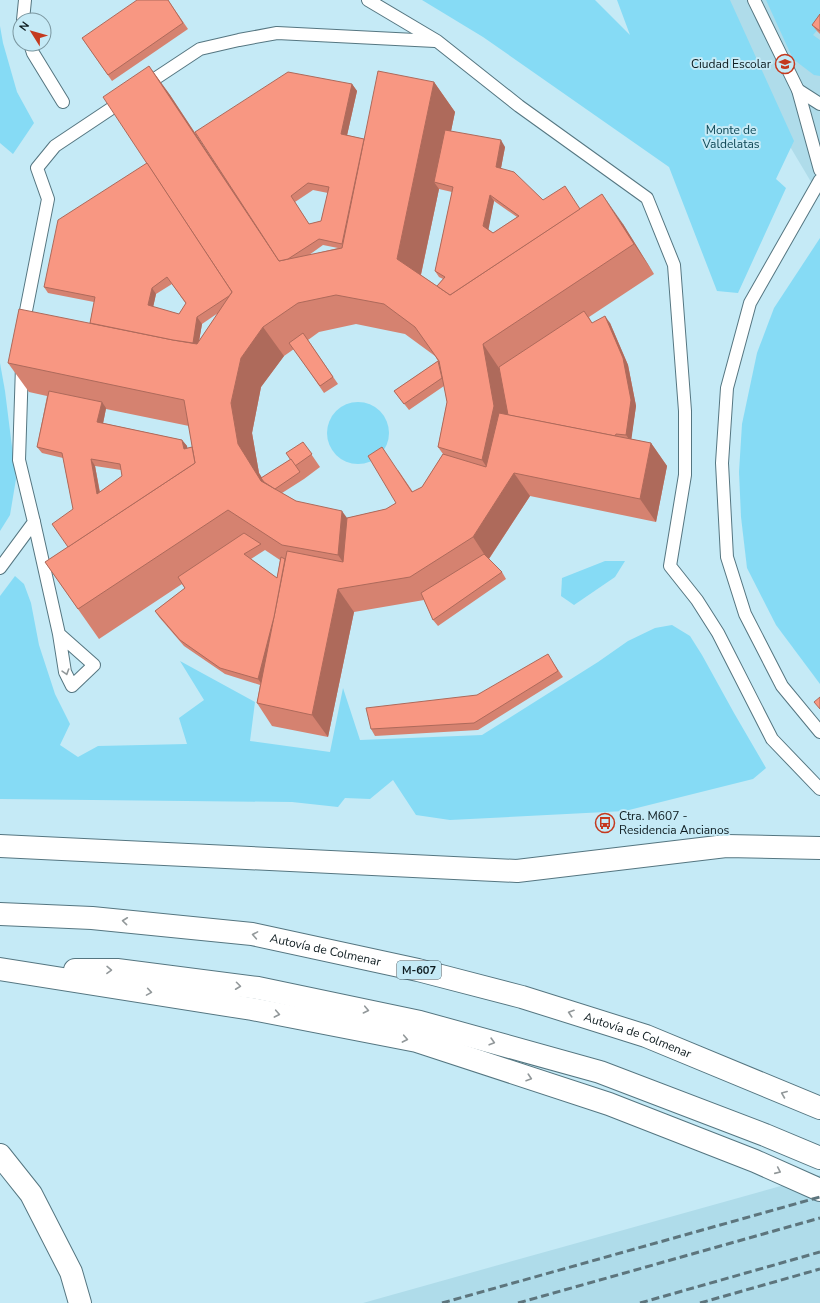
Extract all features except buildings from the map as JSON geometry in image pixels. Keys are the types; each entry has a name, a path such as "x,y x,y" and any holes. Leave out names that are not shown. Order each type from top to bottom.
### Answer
{"main road":[{"path":"0,846 517,871 726,846 820,848"},
{"name":"Autovía de Colmenar","path":"0,914 92,918 252,934 418,970 522,997 646,1036 820,1108"},
{"path":"0,968 117,970 258,988 420,1022 600,1072 766,1135 820,1158"},
{"path":"0,968 252,1009 417,1041 609,1104 755,1161 820,1190"},
{"path":"0,1155 31,1194 71,1272 80,1303"}],"lane":[{"path":"24,12 25,0"},
{"path":"368,0 437,41 519,106 647,198 674,265 683,372 685,411 685,475 670,566 697,600 718,633 772,739 820,789"},
{"path":"754,0 798,90 820,170"},
{"path":"22,338 22,330 48,199 37,168 54,146 200,49 277,33 437,41"},
{"path":"33,52 63,102"},
{"path":"798,90 820,104"},
{"path":"820,180 750,303 727,388 722,463 727,557 744,614 782,686 820,732"},
{"path":"22,353 19,460 59,634"},
{"path":"0,568 34,522"}],"shaded area":[{"name":"Ciudad Escolar","path":"719,0 820,0 820,197 779,128"},
{"path":"820,1175 820,1303 363,1303 552,1250"}],"green space":[{"name":"Monte de Valdelatas","path":"422,0 595,0 630,35 617,0 730,0 794,141 776,179 786,188 738,293 717,291 669,167 483,37"},
{"path":"766,0 820,0 820,27 813,35 820,40 820,76 814,75 793,59"},
{"path":"0,26 3,43 17,92 34,123 13,154 0,143"},
{"path":"820,238 820,684 776,625 747,568 741,517 739,472 742,424 757,353 774,308"},
{"path":"0,363 16,479 10,515 0,531"},
{"path":"358,402 375,407 380,411 384,416 389,433 384,450 380,455 375,459 358,464 341,459 336,455 332,450 327,433 332,416 336,411 341,407"},
{"path":"605,561 625,561 615,577 574,605 561,596 562,578"},
{"path":"15,576 24,584 31,603 39,645 55,694 70,724 60,745 78,757 98,746 187,744 179,718 204,700 180,661 255,702 250,741 330,752 343,688 360,740 482,735 598,662 628,641 655,628 672,625 690,636 766,768 753,779 625,811 450,820 416,815 393,780 370,799 345,798 338,807 292,802 0,799 0,596"}],"railway":[{"path":"442,1303 820,1197"},
{"path":"518,1303 820,1218"},
{"path":"640,1303 820,1252"},
{"path":"700,1303 820,1269"}],"place":[{"name":"Ciudad Escolar","path":"785,64"},
{"name":"Ctra. M607 - Residencia Ancianos","path":"605,823"}]}
